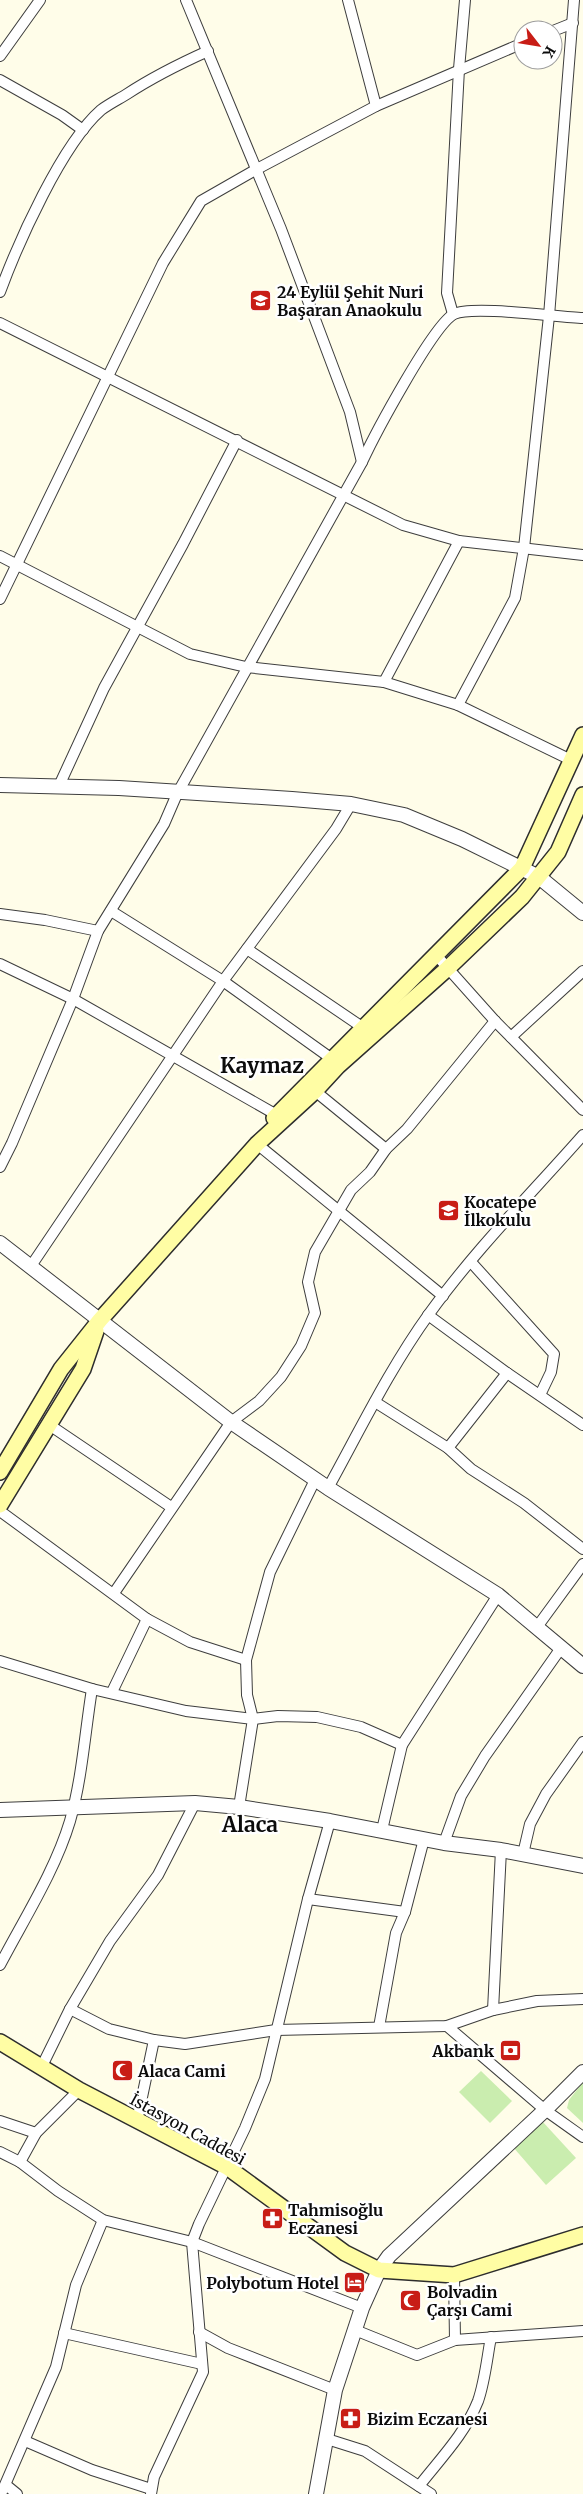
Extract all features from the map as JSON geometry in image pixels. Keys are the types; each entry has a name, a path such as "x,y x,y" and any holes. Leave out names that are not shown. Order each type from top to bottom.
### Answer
{"main road":[{"path":"0,1472 61,1369 100,1320 332,1058 364,1029 522,868 583,735"},
{"path":"281,1117 315,1091 338,1066 448,968 539,877 558,852 583,795"},
{"path":"0,1505 83,1369 100,1320"},
{"name":"İstasyon Caddesi","path":"0,2042 79,2090 227,2167 345,2253 379,2270"},
{"path":"379,2270 454,2275 583,2235"}],"street":[{"path":"0,56 40,0"},
{"path":"186,0 257,169 350,412 362,462"},
{"path":"348,0 376,106"},
{"path":"453,314 447,293 459,69 465,0"},
{"path":"458,705 515,598 524,548 549,316 574,0"},
{"path":"563,27 573,23"},
{"path":"0,598 163,263 201,201 376,106 513,47"},
{"path":"0,292 10,266 52,179 83,130 102,110 163,71 208,51"},
{"path":"0,80 62,115 83,130"},
{"path":"0,1167 73,999 98,930 164,824 177,794 246,667 362,462 378,429 437,331 453,314 472,309 583,318"},
{"path":"0,323 237,440 403,525 460,541 583,555"},
{"path":"58,788 87,720 138,628 237,440"},
{"path":"384,682 460,541"},
{"path":"0,556 190,654 246,667 384,682 458,705 572,760"},
{"path":"0,785 58,788 118,788 177,794 351,804 404,815 462,839 539,877 583,914"},
{"path":"31,1266 223,980 336,829 351,804"},
{"path":"111,911 223,980 332,1058"},
{"path":"0,914 98,930"},
{"path":"247,949 364,1029"},
{"path":"436,956 495,1021 583,1110"},
{"path":"0,964 73,999 281,1117"},
{"path":"511,1037 583,971"},
{"path":"114,1593 171,1507 231,1422 259,1401 281,1378 302,1346 315,1313 308,1282 315,1252 351,1190 370,1172 386,1149 407,1129 495,1021"},
{"path":"315,1091 386,1149"},
{"path":"328,1488 375,1402 428,1315 471,1262 583,1135"},
{"path":"257,1144 443,1296"},
{"path":"0,1242 231,1422 315,1480 498,1595 583,1666"},
{"path":"471,1262 554,1354 551,1372 540,1395"},
{"path":"428,1315 507,1374 583,1425"},
{"path":"448,1448 507,1374"},
{"path":"375,1402 448,1448 472,1468 524,1503 583,1549"},
{"path":"48,1424 171,1507"},
{"path":"239,1807 253,1719 247,1695 246,1660 270,1572 315,1480"},
{"path":"0,1511 147,1619 190,1642 246,1660"},
{"path":"537,1627 583,1564"},
{"path":"382,1830 402,1745 498,1595"},
{"path":"112,1692 147,1619"},
{"path":"444,1843 461,1796 485,1756 562,1648"},
{"path":"0,1661 92,1689 112,1692 186,1711 253,1719 278,1716 317,1717 361,1727 383,1735 402,1745"},
{"path":"0,1965 57,1855 73,1806 92,1689"},
{"path":"523,1854 530,1824 546,1794 583,1742"},
{"path":"41,2068 70,2009 110,1940 158,1875 195,1803"},
{"path":"0,1810 195,1803 239,1807 382,1830 444,1843 501,1850 583,1866"},
{"path":"25,2441 92,2470 151,2492 154,2477 203,2372 192,2242 265,2078 308,1899 330,1821"},
{"path":"379,2027 396,1933 406,1912 424,1839"},
{"path":"493,2010 501,1850"},
{"path":"308,1899 406,1912"},
{"path":"70,2009 109,2029 154,2040 185,2044 276,2030 447,2026 493,2010 537,2001 583,1999"},
{"path":"447,2026 545,2110 583,2137"},
{"path":"137,2120 154,2040"},
{"path":"316,2494 335,2390 362,2308 379,2270 389,2256 583,2072"},
{"path":"20,2162 36,2133 79,2090"},
{"path":"0,2121 36,2133"},
{"path":"0,2152 20,2162 58,2191 103,2220 192,2242 362,2308"},
{"path":"17,2494 3,2489 56,2367 76,2285 103,2220"},
{"path":"454,2275 455,2340"},
{"path":"355,2330 417,2355 455,2340 583,2331"},
{"path":"199,2332 228,2348 335,2390"},
{"path":"64,2333 202,2364"},
{"path":"419,2486 461,2434 473,2412 482,2389 491,2337"},
{"path":"327,2439 365,2452 431,2494"}],"green space":[{"path":"481,2071 512,2101 490,2123 459,2092"},
{"path":"583,2082 583,2123 567,2108 569,2100"},
{"path":"542,2121 576,2158 546,2185 513,2147"}],"place":[{"name":"24 Eylül Şehit Nuri Başaran Anaokulu","path":"261,301"},
{"name":"Kocatepe İlkokulu","path":"448,1211"},
{"name":"Akbank","path":"510,2051"},
{"name":"Alaca Cami","path":"122,2071"},
{"name":"Tahmisoğlu Eczanesi","path":"272,2219"},
{"name":"Polybotum Hotel","path":"355,2283"},
{"name":"Bolvadin Çarşı Cami","path":"411,2301"},
{"name":"Bizim Eczanesi","path":"351,2419"}],"district":[{"name":"Kaymaz","path":"262,1065"},
{"name":"Alaca","path":"250,1824"}]}
